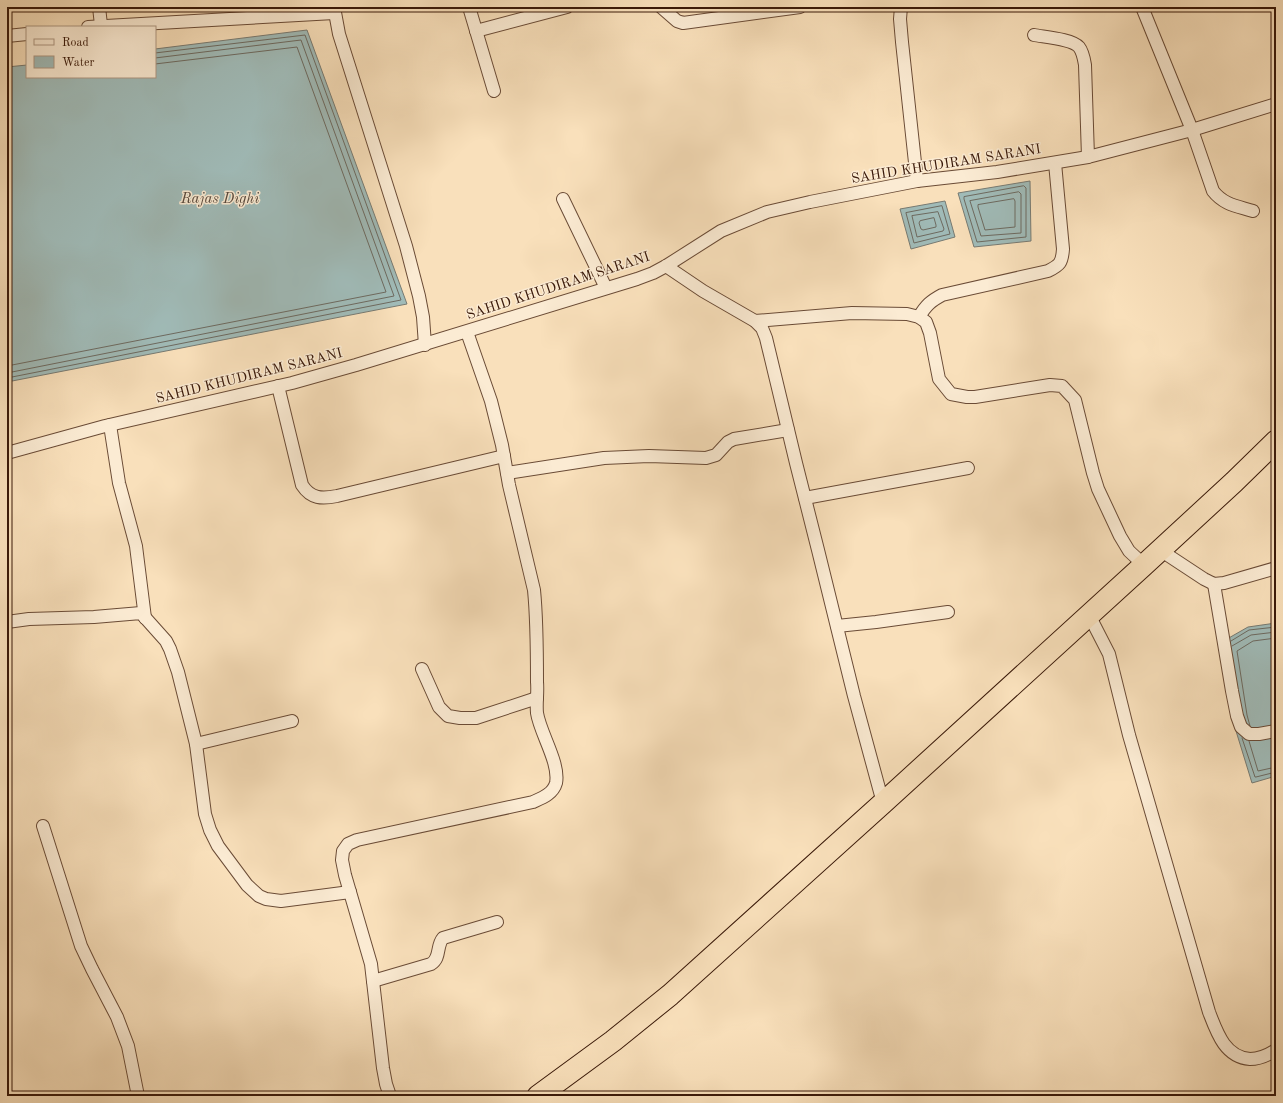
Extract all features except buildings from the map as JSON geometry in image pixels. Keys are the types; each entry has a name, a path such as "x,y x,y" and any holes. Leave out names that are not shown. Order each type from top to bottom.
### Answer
{"highway":[{"path":"538,1096 613,1041 670,995 884,803 1234,482 1276,441"}],"street":[{"path":"99,7 101,26 334,10 339,34 410,260 423,317 425,345"},
{"path":"469,7 494,91"},
{"path":"476,31 567,7"},
{"path":"661,7 677,21 683,23 800,7"},
{"path":"901,7 900,19 902,42 917,181"},
{"path":"1142,7 1192,130 1213,191 1218,198 1225,202 1253,211"},
{"path":"7,36 26,34"},
{"path":"1034,35 1071,42 1079,47 1084,55 1088,157"},
{"name":"SAHID KHUDIRAM SARANI","path":"7,453 110,425 278,386 349,367 425,345 642,277 666,266 720,231 767,212 917,181 996,172 1088,157 1192,130 1276,104"},
{"path":"919,317 925,306 932,300 942,295 1048,271 1057,267 1062,259 1063,249 1055,162"},
{"path":"563,199 606,288"},
{"path":"666,266 703,291 756,322 762,328 766,338 854,696 884,803"},
{"path":"756,322 852,313 907,314 919,317 926,322 930,333 939,379 951,394 975,397 1050,385 1062,386 1075,400 1098,489 1120,536 1129,551 1144,565"},
{"path":"390,1096 383,1068 371,964 345,876 342,860 343,851 348,844 357,840 533,802 547,796 553,790 556,782 555,769 537,711 534,590 491,401 467,332"},
{"path":"278,386 302,484 306,492 317,497 326,498 337,496 504,456"},
{"path":"110,425 119,484 136,546 145,618"},
{"path":"507,472 604,458 649,456 706,458 716,455 728,442 734,439 788,430"},
{"path":"805,498 968,468"},
{"path":"1160,550 1204,580 1214,584 1224,583 1276,568"},
{"path":"1214,584 1232,691 1237,716 1241,727 1249,734 1260,734 1276,731"},
{"path":"837,626 948,612"},
{"path":"7,622 29,618 94,617 141,613 166,641 178,672 196,744 205,814 210,830 218,846 248,885 259,896 266,899 281,901 350,892"},
{"path":"1089,615 1105,644 1114,668 1132,743 1209,1012 1215,1028 1222,1043 1230,1052 1242,1058 1255,1059 1270,1055 1276,1050"},
{"path":"422,669 439,707 448,716 476,718 537,698"},
{"path":"196,744 292,721"},
{"path":"43,826 81,946 110,1000 128,1046 138,1096"},
{"path":"373,981 431,964 435,962 440,941 444,938 497,922"}],"water":[{"name":"Rajas Dighi","path":"307,30 407,304 7,382 7,67 26,65 26,78 156,78 156,49"},
{"path":"1030,181 1031,241 974,247 958,193"},
{"path":"945,201 955,237 911,249 900,209"},
{"path":"1276,623 1276,776 1252,783 1232,718 1220,643 1248,627"}]}
